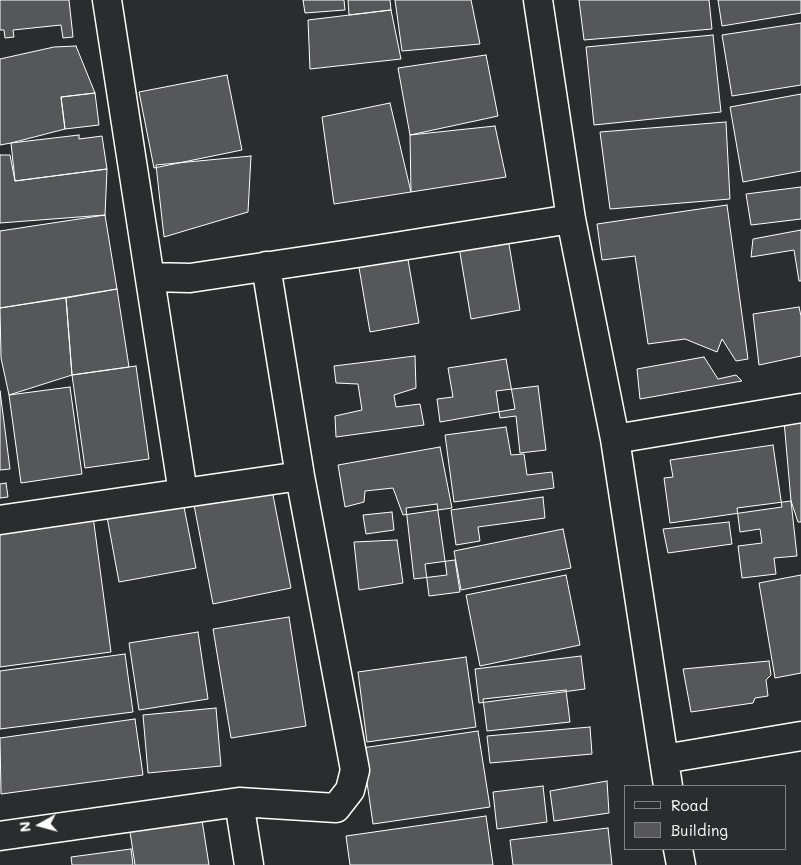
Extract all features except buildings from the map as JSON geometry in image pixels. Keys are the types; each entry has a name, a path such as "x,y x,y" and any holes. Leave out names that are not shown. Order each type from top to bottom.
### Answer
{"street":[{"path":"107,0 183,493"},
{"path":"538,0 571,219 615,439 668,785"},
{"path":"150,277 190,278 571,219"},
{"path":"0,836 239,802 336,808 350,790 355,770 300,476 266,266"},
{"path":"615,439 801,408"},
{"path":"0,520 300,476"},
{"path":"664,759 801,736"},
{"path":"239,802 249,865"},
{"path":"678,850 681,865"}]}
